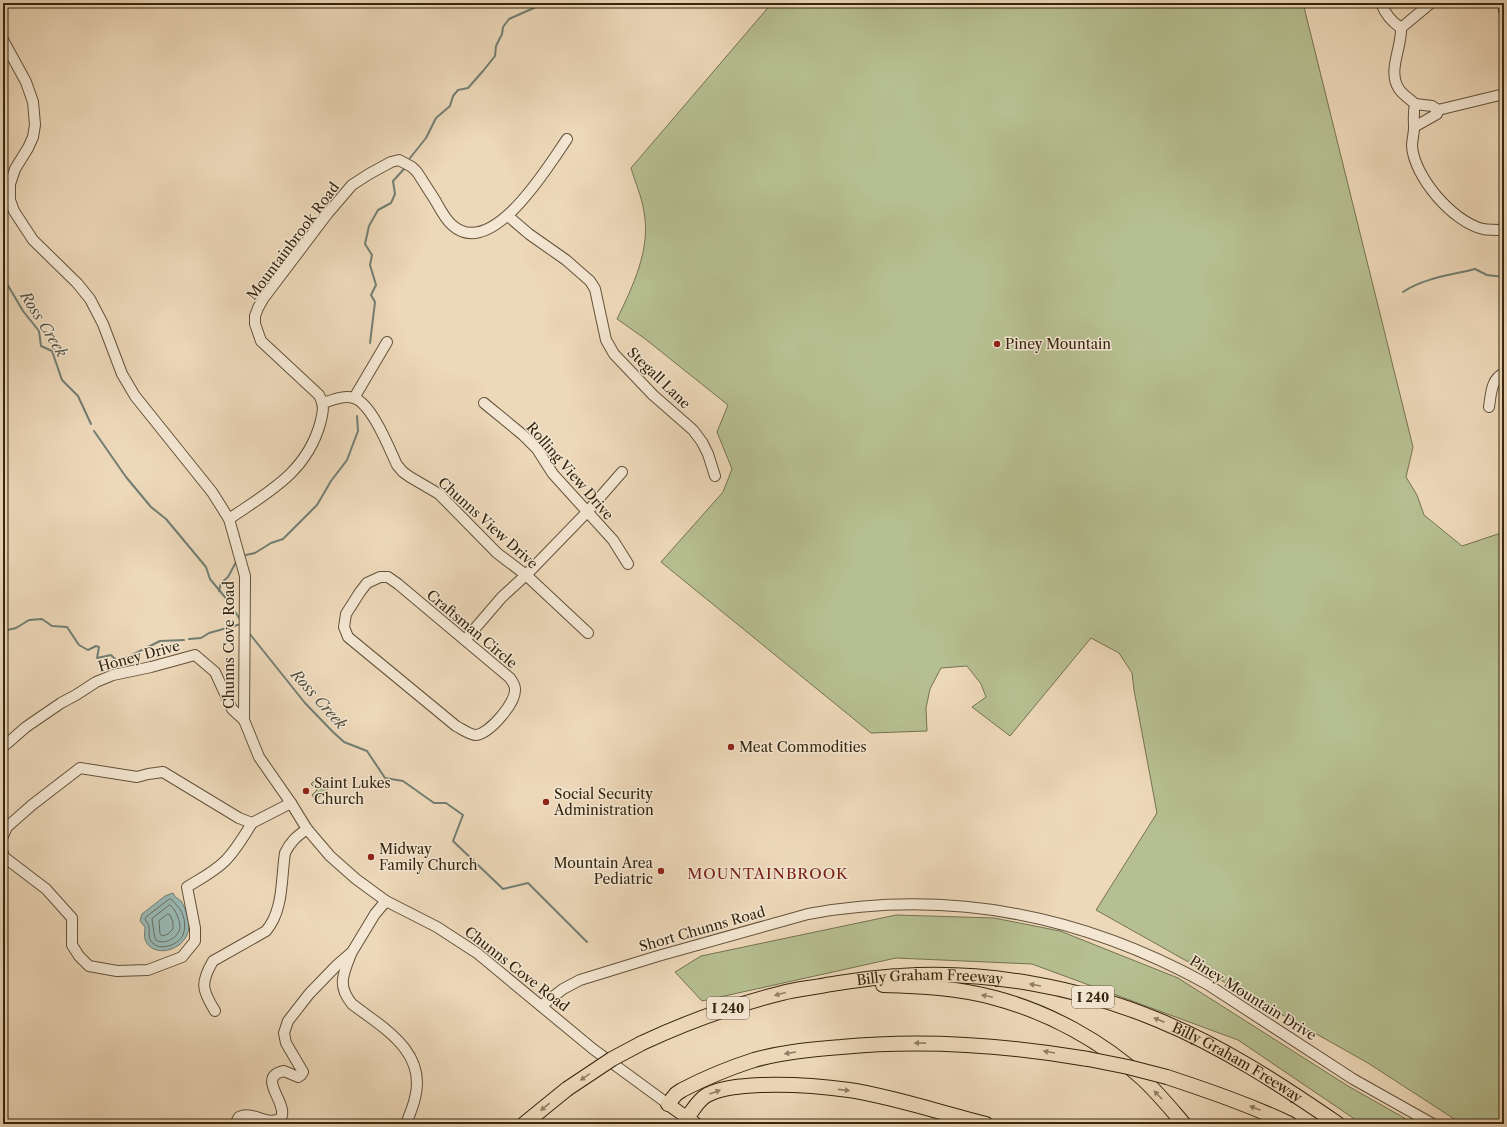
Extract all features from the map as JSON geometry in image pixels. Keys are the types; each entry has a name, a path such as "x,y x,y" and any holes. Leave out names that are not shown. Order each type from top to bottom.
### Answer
{"highway":[{"name":"Billy Graham Freeway","path":"524,1124 567,1090 612,1059 642,1043 707,1015 784,992 864,979 901,976 976,976 1013,981 1112,1002 1159,1020 1204,1041 1247,1065 1338,1124"},
{"path":"818,987 830,989 879,984 942,988 995,998 1033,1011 1055,1020 1077,1032 1112,1055 1143,1079 1184,1124"},
{"path":"668,1104 676,1094 682,1090 727,1069 755,1060 789,1052 868,1044 954,1044 1027,1049 1128,1067 1167,1077 1216,1093 1260,1110 1290,1124"},
{"path":"692,1121 701,1100 716,1092 748,1086 789,1085 851,1091 986,1124"}],"main road":[{"name":"Chunns Cove Road","path":"668,1104 692,1121"}],"street":[{"path":"1381,3 1392,22 1401,28"},
{"path":"1431,3 1401,28 1394,73 1395,82 1400,90 1415,104 1432,106 1438,110 1504,94"},
{"path":"1504,4 1504,11"},
{"name":"Chunns Cove Road","path":"3,40 26,82 33,102 35,125 33,137 15,169 10,184 10,200 14,211 33,240 77,283 90,299 103,324 122,374 135,396 212,492 229,519 245,576 244,720 259,757 307,829 330,856 356,879 386,900 437,927 477,953 599,1054 668,1104"},
{"path":"1415,104 1412,146 1423,177 1436,195 1452,212 1465,221 1483,229 1504,230"},
{"path":"1414,127 1437,114 1438,110"},
{"name":"Mountainbrook Road","path":"323,403 319,395 261,341 255,324 255,316 263,299 345,192 369,174 391,162 399,160 412,167 417,172 453,226 469,233 480,231 494,225 508,216 529,192 567,139"},
{"name":"Stegall Lane","path":"508,216 529,234 566,260 590,281 595,289 606,340 614,354 653,395 693,430 702,442 708,454 715,476"},
{"path":"229,519 287,478 301,463 314,444 323,403 341,397 354,398 387,342"},
{"path":"1489,407 1494,382 1499,375 1504,373"},
{"name":"Chunns View Drive","path":"354,398 362,402 370,411 397,465 403,472 439,494 497,553 526,575 588,633"},
{"name":"Rolling View Drive","path":"484,403 523,435 537,449 553,474 613,540 628,564"},
{"path":"465,640 502,598 588,511 622,472"},
{"name":"Craftsman Circle","path":"380,576 388,577 465,640 510,678 515,688 514,699 497,721 485,732 475,735 465,732 456,726 348,637 344,627 346,614 367,583 380,576"},
{"name":"Honey Drive","path":"3,747 26,727 61,703 96,682 113,675 151,667 195,655 215,672 232,709 244,720"},
{"path":"3,836 7,827 32,805 80,768 137,777 163,772 239,818 252,823"},
{"path":"3,853 4,857 46,889 72,918 72,945 79,956 89,966 117,970 148,970 182,957 195,941 195,928 187,888 224,861 240,843 252,823 291,803"},
{"path":"214,1011 204,990 204,983 209,968 213,961 266,931 272,924 280,898 285,853 296,836 307,829"},
{"path":"386,900 375,914 352,952 342,981 343,990 346,997 352,1004 394,1036 405,1047 412,1059 416,1070 417,1082 415,1098 406,1124"},
{"name":"Short Chunns Road","path":"540,1006 563,989 580,980 616,968 796,917 833,909 879,904"},
{"name":"Piney Mountain Drive","path":"879,904 955,906 986,909 1046,919 1109,938 1158,958 1208,984 1353,1079 1434,1124"},
{"path":"235,1124 239,1118 245,1116 271,1122 281,1118 283,1111 282,1104 273,1088 273,1077 275,1074 284,1072 298,1077 302,1072 286,1043 284,1033 288,1021 309,994 352,952"}],"green space":[{"path":"772,3 1303,3 1413,447 1406,477 1417,495 1424,515 1462,546 1504,532 1504,1124 1462,1124 1368,1063 1096,910 1157,813 1132,673 1119,653 1091,638 1010,736 972,707 986,697 981,684 967,666 941,668 930,689 926,708 927,731 871,733 661,562 723,492 732,469 717,432 728,405 644,338 617,319 629,294 639,267 645,240 646,226 643,206 631,168"},
{"path":"319,776 330,787 316,800 312,795 317,790 311,784"},
{"path":"896,915 994,918 1060,931 1178,978 1348,1086 1415,1124 1362,1124 1238,1040 1032,964 896,958 702,1001 675,972 701,956"}],"water":[{"path":"173,893 181,901 184,907 188,918 189,929 186,938 180,944 172,949 164,951 156,950 149,946 145,939 145,927 140,921 142,914 165,896"}],"waterway":[{"path":"410,158 426,138 436,118 450,106 453,96 458,90 468,88 495,56 496,46 502,34 503,27 509,19 545,3"},
{"path":"370,343 375,302 371,295 376,285 370,265 372,255 365,244 369,226 378,210 391,203 395,194 393,181 404,169"},
{"path":"1403,292 1429,280 1475,269 1487,275 1504,277"},
{"name":"Ross Creek","path":"3,277 23,311 39,331 41,346 52,351 62,380 78,396 91,424"},
{"path":"246,555 255,553 271,543 283,539 317,505 331,481 347,460 358,431 357,416"},
{"name":"Ross Creek","path":"94,431 126,477 151,507 166,519 206,567 210,579 229,602 241,621"},
{"path":"219,591 221,583 228,577 236,562"},
{"path":"3,631 16,628 29,620 42,619 52,626 67,627 79,645 88,650 96,646 99,647 97,658 111,655 118,662 160,641 184,640"},
{"path":"189,639 201,638 209,633 241,624"},
{"name":"Ross Creek","path":"249,633 305,703 344,742 367,751 385,778 403,781 434,803 446,803 463,815 453,841 503,889 528,883 587,942"}],"place":[{"name":"Piney Mountain","path":"997,344"},
{"name":"Meat Commodities","path":"731,747"},
{"name":"Saint Lukes Church","path":"306,791"},
{"name":"Social Security Administration","path":"546,802"},
{"name":"Midway Family Church","path":"371,857"},
{"name":"Mountain Area Pediatric","path":"661,871"}],"district":[{"name":"MOUNTAINBROOK","path":"768,873"}]}
